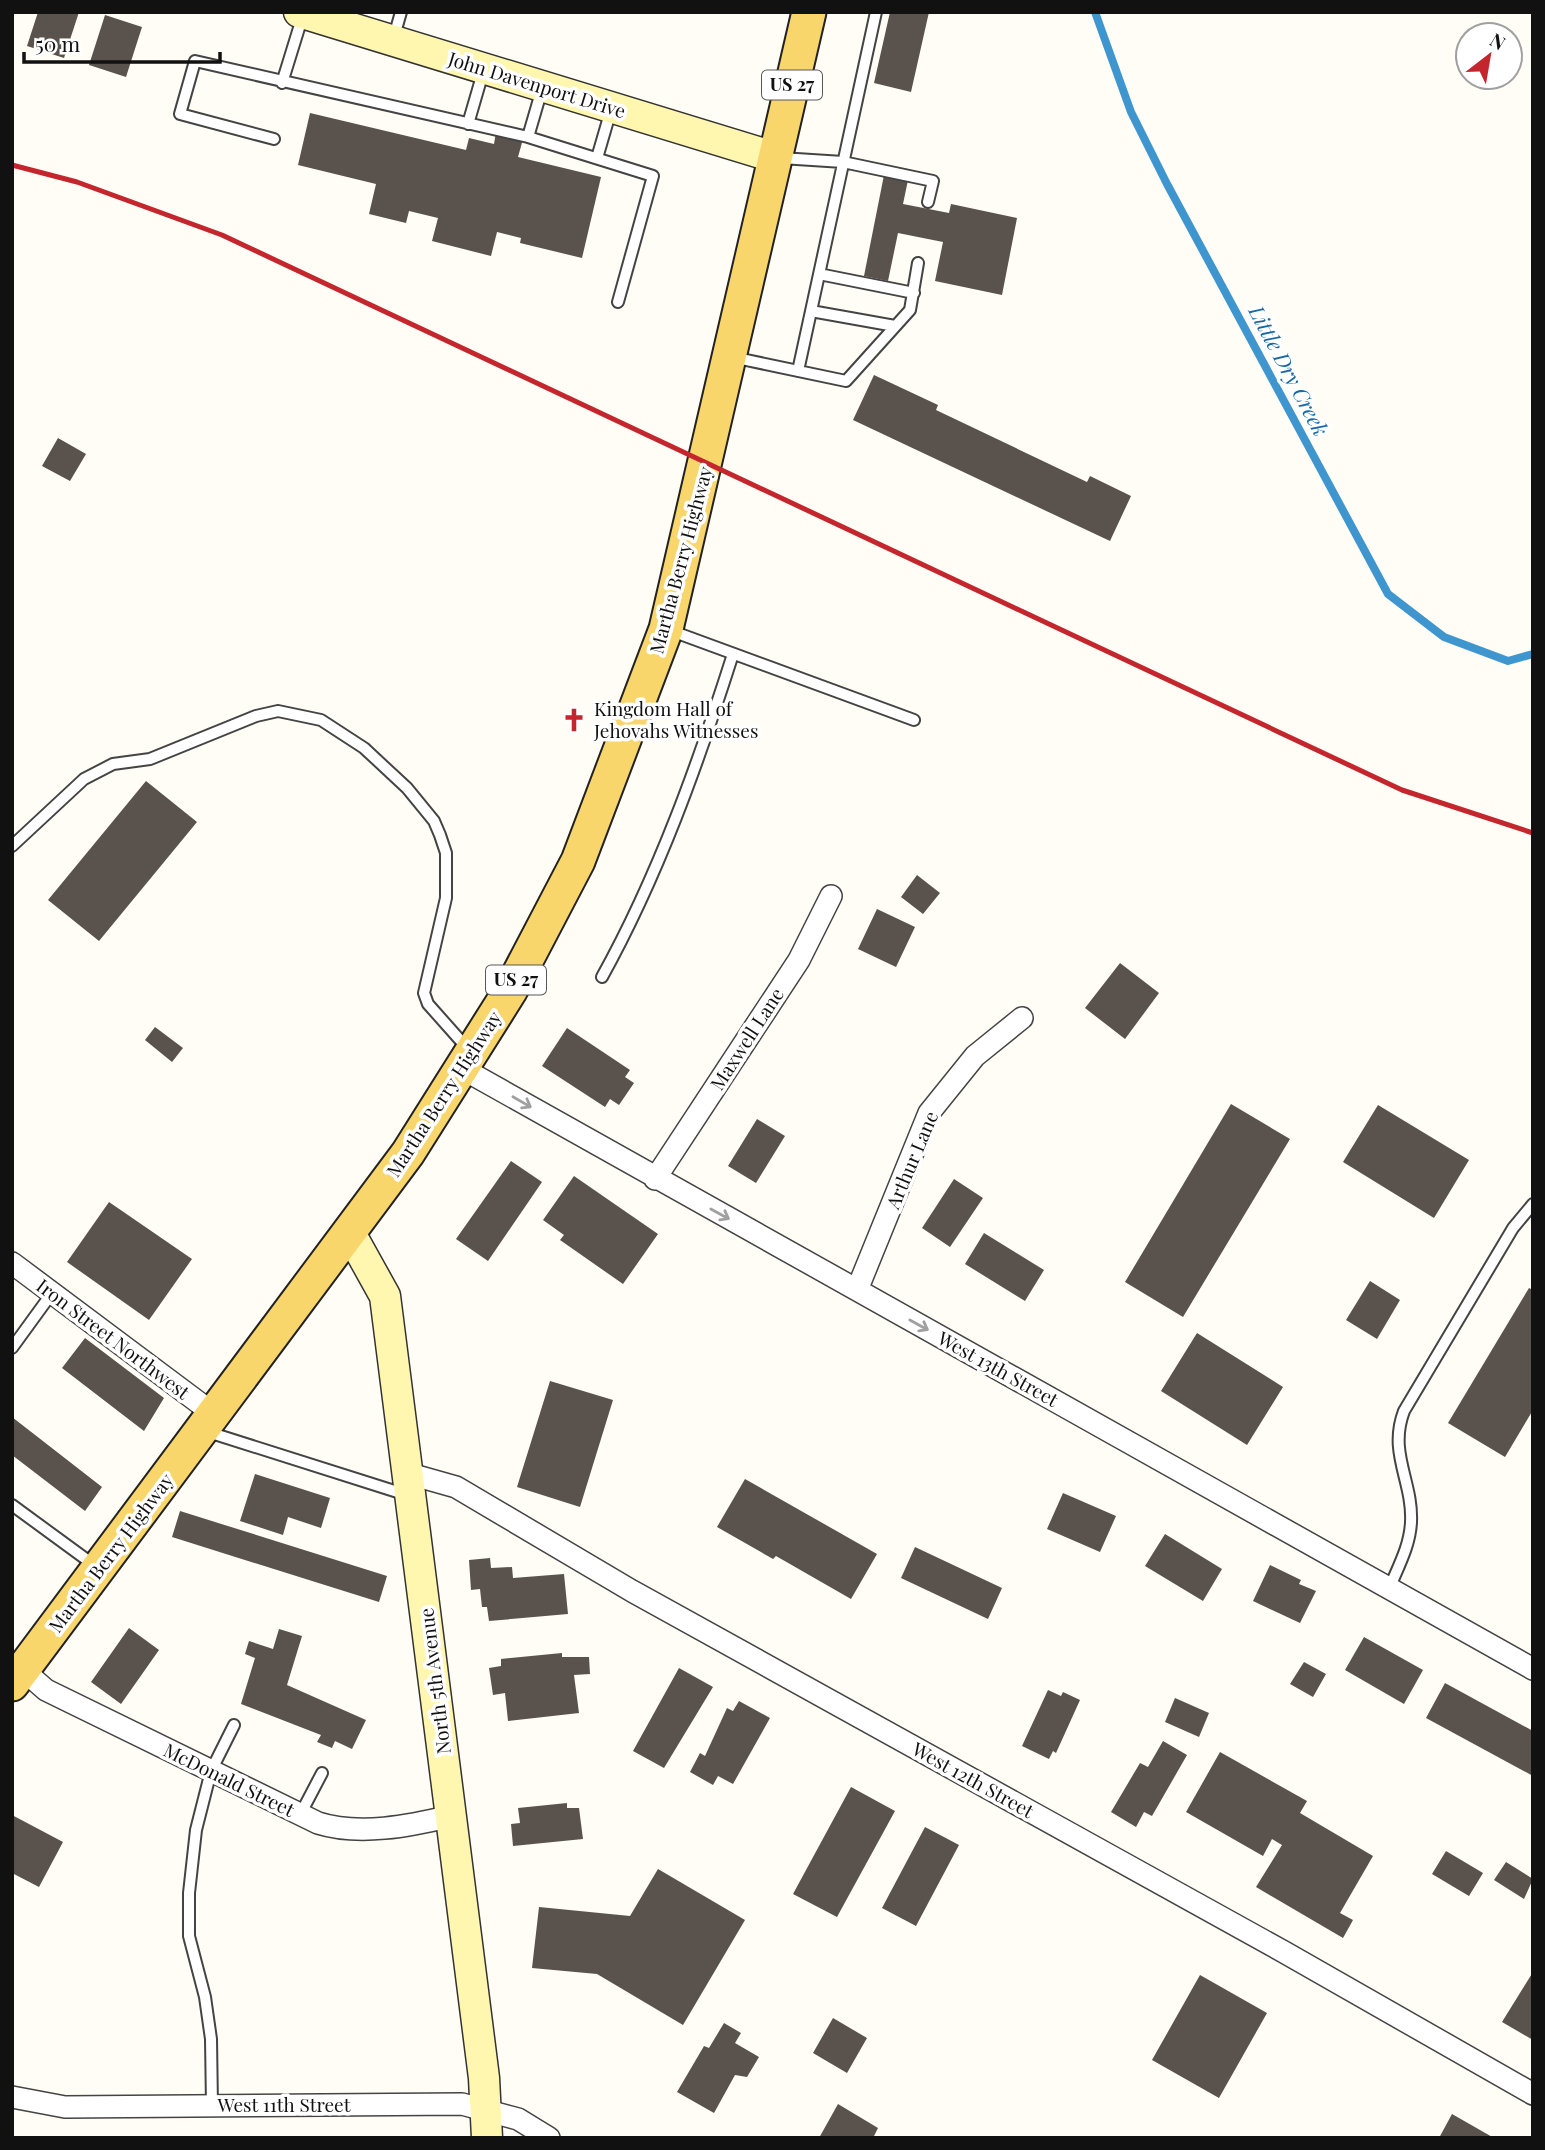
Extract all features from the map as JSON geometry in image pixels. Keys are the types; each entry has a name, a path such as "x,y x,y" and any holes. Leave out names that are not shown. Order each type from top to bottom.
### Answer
{"main road":[{"name":"Martha Berry Highway","path":"18,1677 408,1153 510,991 578,860 666,629 809,12"}],"street":[{"name":"John Davenport Drive","path":"301,13 774,157"},
{"name":"Maxwell Lane","path":"655,1179 799,960 831,896"},
{"name":"Arthur Lane","path":"857,1290 929,1113 975,1056 1022,1018"},
{"name":"West 13th Street","path":"467,1061 655,1179 1533,1669"},
{"name":"North 5th Avenue","path":"350,1233 385,1296 411,1485 487,2124"},
{"name":"Iron Street Northwest","path":"12,1263 208,1422"},
{"name":"West 12th Street","path":"411,1485 456,1487 644,1598 1533,2094"},
{"name":"McDonald Street","path":"18,1677 300,1815 333,1828 419,1824 451,1816"},
{"name":"West 11th Street","path":"12,2097 65,2107 462,2104 487,2124 518,2119 550,2138"}],"lane":[{"path":"392,41 401,12"},
{"path":"798,371 876,12"},
{"path":"282,83 301,13"},
{"path":"274,139 180,114 195,61 528,137 653,176 618,302"},
{"path":"468,124 484,68"},
{"path":"528,137 543,87"},
{"path":"597,158 612,107"},
{"path":"774,157 842,162 933,181 928,202"},
{"path":"730,356 846,381 910,310 918,263"},
{"path":"819,274 914,293"},
{"path":"811,311 895,326"},
{"path":"666,629 914,720"},
{"path":"602,977 627,932 661,851 733,654"},
{"path":"12,846 84,779 113,764 150,759 256,716 278,711 321,720 364,748 407,788 433,821 440,835 446,853 446,898 424,993 428,1004 467,1061"},
{"path":"1389,1588 1406,1549 1411,1521 1397,1433 1404,1411 1513,1228 1533,1204"},
{"path":"12,1348 52,1293"},
{"path":"208,1422 411,1485"},
{"path":"12,1505 99,1569"},
{"path":"212,2106 211,2039 205,1997 189,1936 189,1893 196,1830 211,1771 234,1725"},
{"path":"300,1815 322,1773"}],"building":[{"path":"38,12 79,12 64,58 27,46"},
{"path":"890,12 929,12 911,92 874,83"},
{"path":"105,15 142,27 126,77 89,65"},
{"path":"310,113 466,150 469,138 494,144 496,132 523,139 518,157 601,177 582,258 520,243 521,238 497,232 491,256 432,241 438,218 409,211 406,223 369,214 376,184 298,165"},
{"path":"884,175 908,180 903,204 949,213 951,204 1017,218 1002,295 935,281 943,242 898,233 888,281 864,276"},
{"path":"874,375 938,405 936,410 1087,482 1090,476 1131,496 1110,541 853,420"},
{"path":"58,438 86,454 70,481 42,466"},
{"path":"146,781 197,822 99,941 48,900"},
{"path":"917,875 940,893 923,914 901,897"},
{"path":"877,909 915,927 896,967 858,949"},
{"path":"1120,963 1159,993 1125,1039 1085,1008"},
{"path":"155,1027 183,1048 172,1062 145,1040"},
{"path":"567,1028 630,1070 625,1077 634,1083 619,1105 610,1099 605,1107 542,1066"},
{"path":"1231,1104 1290,1139 1183,1317 1125,1282"},
{"path":"1378,1105 1469,1160 1434,1218 1343,1162"},
{"path":"757,1119 785,1136 756,1183 728,1166"},
{"path":"511,1161 542,1182 488,1261 456,1239"},
{"path":"574,1176 658,1234 623,1284 560,1240 564,1235 543,1220"},
{"path":"954,1179 983,1198 950,1247 922,1228"},
{"path":"109,1202 192,1259 149,1320 67,1262"},
{"path":"984,1233 1044,1270 1025,1301 965,1264"},
{"path":"1370,1281 1400,1300 1377,1339 1346,1320"},
{"path":"1529,1288 1533,1290 1533,1410 1505,1457 1448,1423"},
{"path":"1197,1333 1283,1387 1247,1445 1161,1391"},
{"path":"85,1338 164,1398 144,1431 62,1368"},
{"path":"550,1381 613,1400 580,1507 517,1487"},
{"path":"12,1417 102,1487 85,1511 12,1455"},
{"path":"255,1474 330,1498 321,1528 288,1517 283,1535 240,1521"},
{"path":"745,1479 877,1554 851,1599 776,1556 773,1559 717,1527"},
{"path":"1063,1493 1116,1516 1100,1552 1047,1529"},
{"path":"180,1511 387,1576 379,1602 172,1537"},
{"path":"1165,1534 1222,1569 1203,1601 1145,1566"},
{"path":"915,1547 1002,1588 988,1619 901,1578"},
{"path":"490,1558 491,1568 512,1567 513,1578 564,1574 568,1614 489,1621 487,1607 482,1607 480,1589 471,1590 469,1560"},
{"path":"1270,1565 1301,1580 1299,1584 1316,1591 1300,1623 1253,1601"},
{"path":"129,1628 159,1650 121,1704 91,1682"},
{"path":"279,1629 302,1636 287,1685 366,1720 352,1749 335,1741 332,1748 317,1742 321,1735 241,1704 255,1658 245,1654 249,1641 273,1649"},
{"path":"1364,1637 1423,1670 1404,1704 1345,1670"},
{"path":"562,1653 562,1657 589,1657 590,1674 574,1675 579,1713 508,1721 505,1693 493,1695 489,1668 501,1666 501,1659"},
{"path":"1304,1662 1326,1674 1313,1697 1290,1684"},
{"path":"679,1668 713,1687 664,1768 633,1751"},
{"path":"1445,1683 1533,1731 1533,1776 1426,1718"},
{"path":"1048,1690 1061,1696 1063,1692 1080,1700 1056,1753 1053,1751 1049,1759 1022,1746"},
{"path":"1175,1698 1209,1713 1199,1737 1165,1722"},
{"path":"739,1701 770,1718 733,1784 718,1776 713,1785 690,1772 700,1753 705,1756 727,1708 733,1711"},
{"path":"1163,1741 1187,1755 1152,1816 1144,1812 1136,1827 1111,1812 1140,1763 1148,1767"},
{"path":"1220,1752 1307,1801 1300,1813 1373,1856 1340,1913 1353,1920 1343,1938 1256,1887 1282,1845 1272,1839 1263,1856 1186,1812"},
{"path":"851,1787 895,1811 837,1917 793,1894"},
{"path":"567,1803 567,1808 579,1808 583,1839 513,1846 511,1824 520,1823 518,1808"},
{"path":"12,1815 63,1842 39,1887 12,1873"},
{"path":"925,1827 959,1845 916,1926 882,1908"},
{"path":"1446,1851 1483,1873 1469,1896 1432,1874"},
{"path":"1506,1862 1533,1879 1524,1899 1494,1880"},
{"path":"658,1869 745,1920 683,2025 597,1974 532,1968 539,1907 630,1916"},
{"path":"1533,1972 1533,2040 1502,2022"},
{"path":"1200,1975 1267,2013 1219,2098 1152,2060"},
{"path":"833,2018 867,2038 847,2073 813,2053"},
{"path":"724,2023 741,2033 735,2043 759,2057 747,2077 735,2075 714,2113 677,2092 704,2046 709,2048"},
{"path":"838,2104 878,2128 873,2138 819,2138"},
{"path":"1452,2114 1494,2138 1439,2138"}],"waterway":[{"name":"Little Dry Creek","path":"1095,12 1131,112 1167,184 1388,594 1444,637 1508,661 1533,654"}],"railway":[{"path":"12,165 77,182 222,235 1402,790 1533,833"}],"place":[{"name":"Kingdom Hall of Jehovahs Witnesses","path":"574,720"}]}
